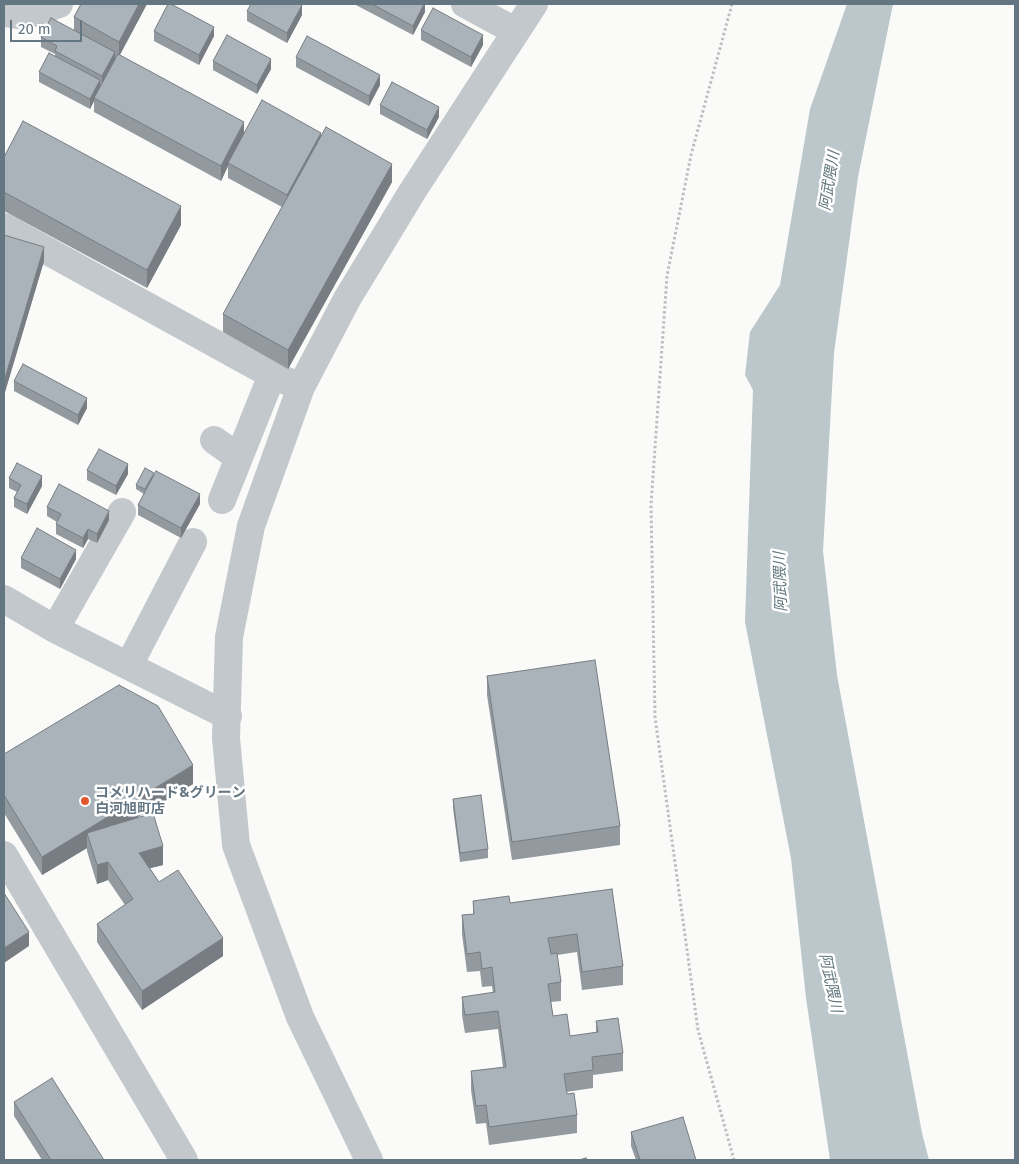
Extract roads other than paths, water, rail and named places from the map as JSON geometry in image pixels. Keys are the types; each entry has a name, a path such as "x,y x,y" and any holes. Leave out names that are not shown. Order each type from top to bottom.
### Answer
{"street":[{"path":"4,13 24,16 59,4"},
{"path":"465,4 515,32"},
{"path":"370,1160 300,1016 236,845 226,738 229,637 251,526 301,387 347,299 412,192 534,4"},
{"path":"4,227 272,375 301,387"},
{"path":"222,500 272,375"},
{"path":"214,440 238,457"},
{"path":"55,629 122,512"},
{"path":"129,665 192,542"},
{"path":"4,599 55,629 228,716"},
{"path":"4,855 184,1160"}],"water":[{"name":"阿武隈川","path":"847,4 893,4 858,177 834,353 823,551 837,675 922,1133 929,1160 830,1160 806,998 791,858 745,622 753,390 745,375 750,332 780,285 810,109"}],"place":[{"name":"コメリハード&グリーン 白河旭町店","path":"85,801"}]}
